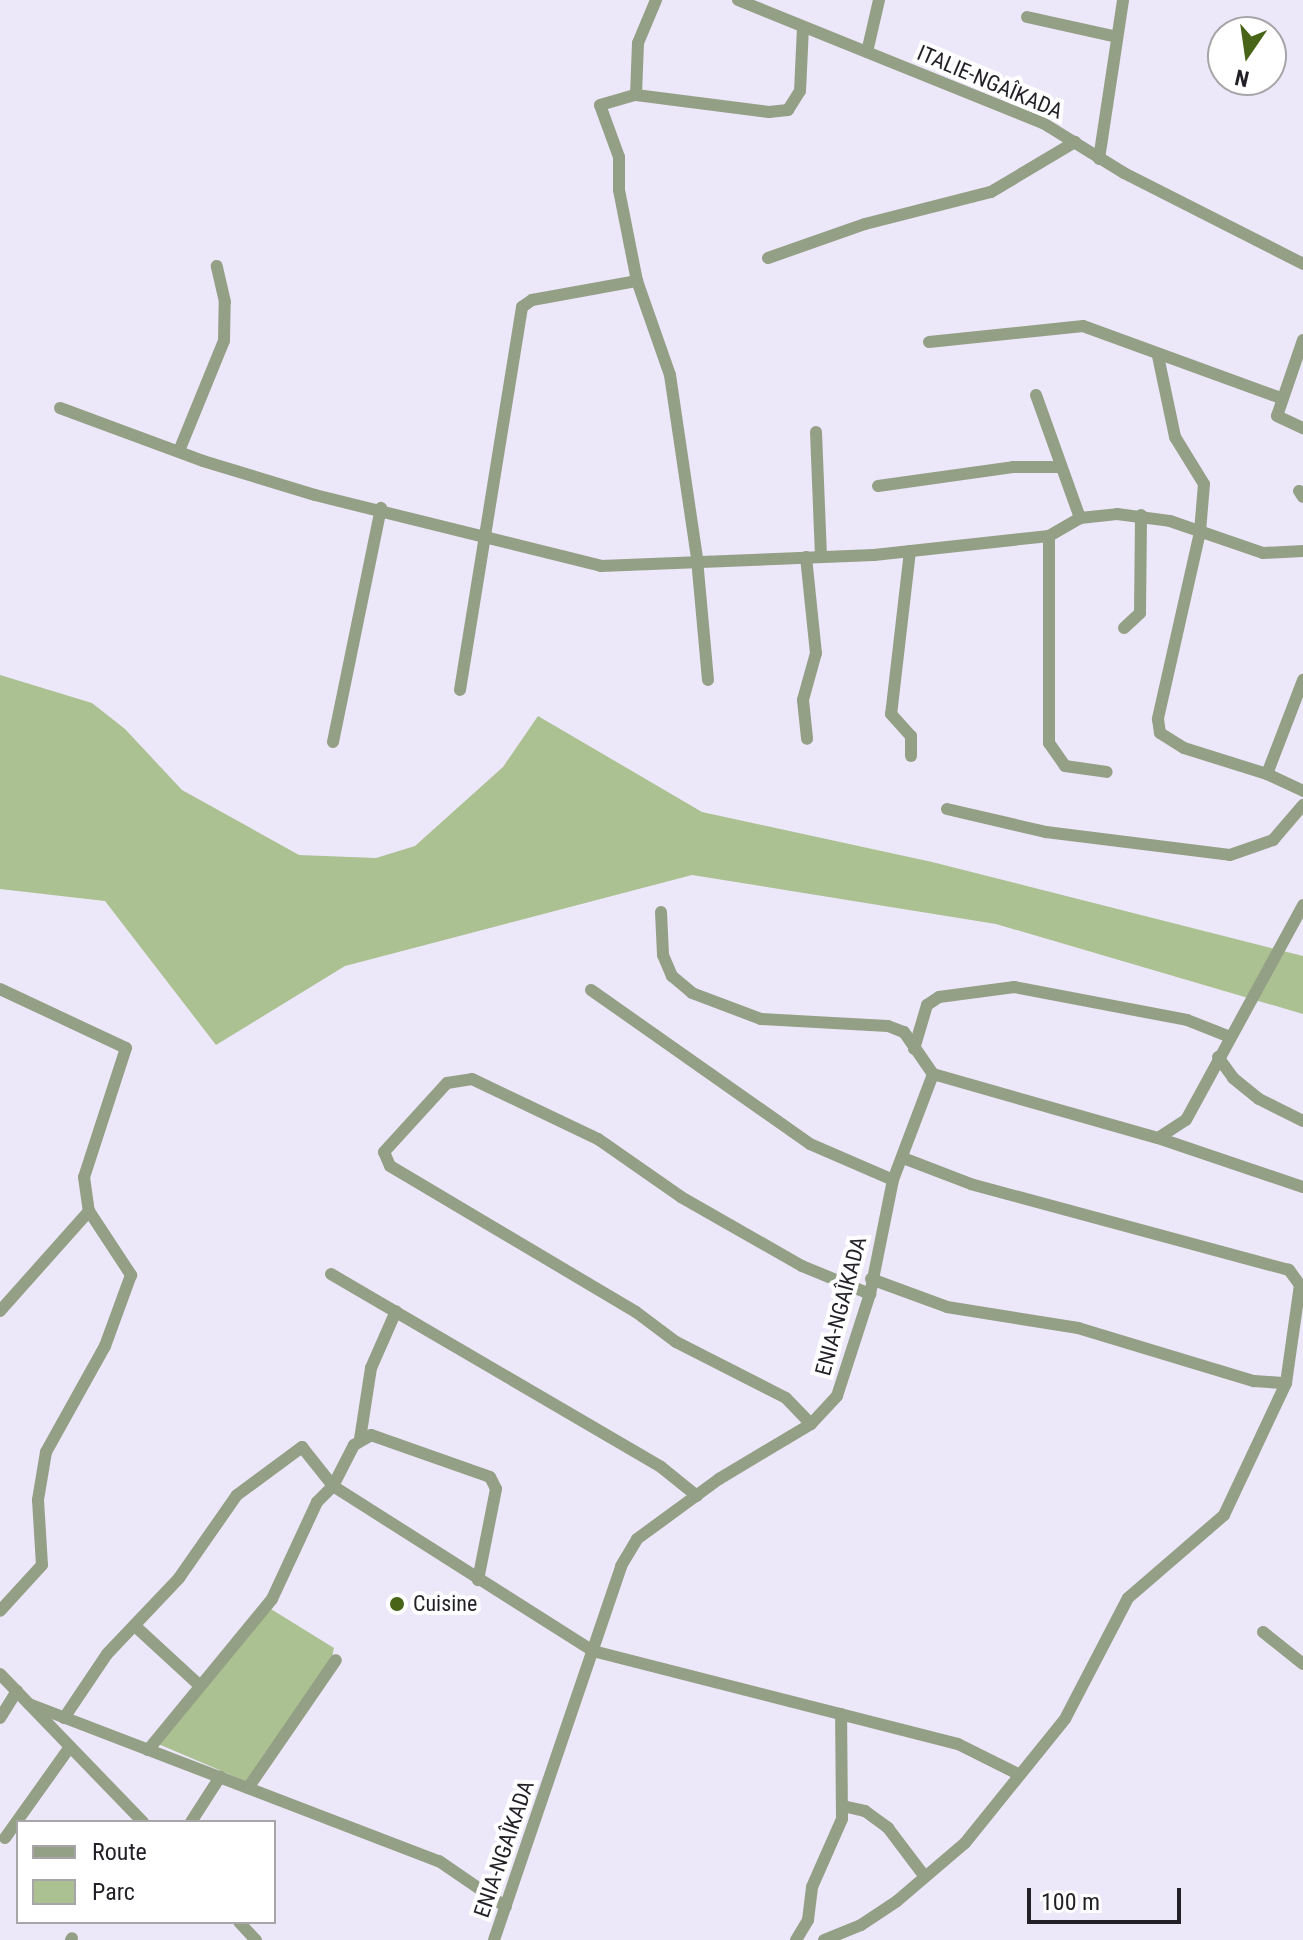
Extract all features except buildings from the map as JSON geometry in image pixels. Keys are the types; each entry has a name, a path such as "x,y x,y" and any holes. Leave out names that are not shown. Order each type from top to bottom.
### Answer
{"street":[{"path":"636,95 638,43 656,0"},
{"name":"ITALIE-NGAÎKADA","path":"738,0 1043,123 1099,159 1303,264"},
{"path":"867,52 879,0"},
{"path":"1099,159 1123,0"},
{"path":"1027,17 1117,37"},
{"path":"708,680 697,558 670,375 637,281 619,190 619,157 600,105 636,95 769,112 788,110 800,91 803,28"},
{"path":"768,258 865,224 991,192 1075,142"},
{"path":"179,451 224,341 225,302 217,266"},
{"path":"460,690 522,307 532,300 637,281"},
{"path":"929,342 1083,326 1158,356 1281,398"},
{"path":"1303,340 1277,416 1303,428"},
{"path":"1158,356 1175,437 1204,484 1200,532 1158,719 1160,733 1184,748 1267,774 1303,791"},
{"path":"1036,395 1059,467 1080,518"},
{"path":"60,408 315,495 381,508 542,555 601,566 697,558 821,557 910,551 1049,536 1080,518 1141,515 1263,553 1303,551"},
{"path":"816,432 821,557"},
{"path":"878,486 1013,467 1059,467"},
{"path":"333,742 381,508"},
{"path":"1124,628 1140,613 1141,515"},
{"path":"1049,536 1049,743 1065,766 1107,772"},
{"path":"910,551 891,714 911,736 911,756"},
{"path":"806,557 816,653 803,700 807,739"},
{"path":"1267,774 1303,680"},
{"path":"947,809 1046,832 1230,855 1273,840 1303,805"},
{"path":"1158,1138 1186,1120 1218,1057 1275,965 1303,905"},
{"path":"661,912 663,955 672,976 716,1006 795,1024 888,1026 904,1032 933,1074 1158,1138 1303,1187"},
{"path":"914,1049 927,1005 939,997 1014,987 1187,1020 1230,1037"},
{"path":"591,990 810,1144 893,1180"},
{"path":"0,1611 42,1565 38,1500 46,1452 105,1346 130,1284 128,1265 89,1211 84,1177 126,1048 1,991"},
{"path":"1218,1057 1233,1078 1259,1099 1303,1121"},
{"name":"ENIA-NGAÎKADA","path":"494,1940 621,1566 637,1539 697,1496 811,1424 837,1396 870,1294 893,1180 933,1074"},
{"path":"811,1424 786,1398 676,1342 636,1312 390,1166 384,1152 422,1116 447,1083 472,1079 598,1139 681,1197 802,1266 870,1294"},
{"path":"824,1940 861,1925 965,1843 1065,1719 1128,1598 1224,1515 1286,1383 1300,1285 1289,1270 971,1184 903,1158"},
{"path":"0,1311 89,1211"},
{"path":"331,1274 661,1467 697,1496"},
{"path":"871,1279 947,1307 1078,1328 1254,1381 1286,1383"},
{"path":"148,1750 198,1684 272,1599 317,1502 333,1486 360,1439 371,1368 396,1311"},
{"path":"360,1439 380,1437 490,1477 496,1489 478,1580"},
{"path":"64,1718 107,1654 179,1578 237,1495 295,1450 307,1449 333,1486 593,1651 958,1744 1018,1774"},
{"path":"135,1626 198,1684"},
{"path":"1263,1632 1303,1664"},
{"path":"248,1788 336,1660"},
{"path":"0,1674 141,1820"},
{"path":"0,1718 17,1691"},
{"path":"29,1704 439,1861 506,1907"},
{"path":"796,1940 808,1920 812,1887 836,1835 843,1806 841,1714"},
{"path":"18,1820 70,1747"},
{"path":"192,1820 220,1777"},
{"path":"843,1806 865,1811 888,1828 925,1877"},
{"path":"5,1838 16,1823"},
{"path":"241,1924 256,1940"}],"green space":[{"path":"0,675 92,703 125,729 182,790 299,855 376,858 415,846 503,767 538,716 702,812 932,862 1303,956 1303,1014 996,924 692,875 345,966 216,1045 105,901 0,889"},
{"path":"266,1606 334,1648 328,1675 252,1784 156,1743"}],"place":[{"name":"Cuisine","path":"397,1604"}]}
